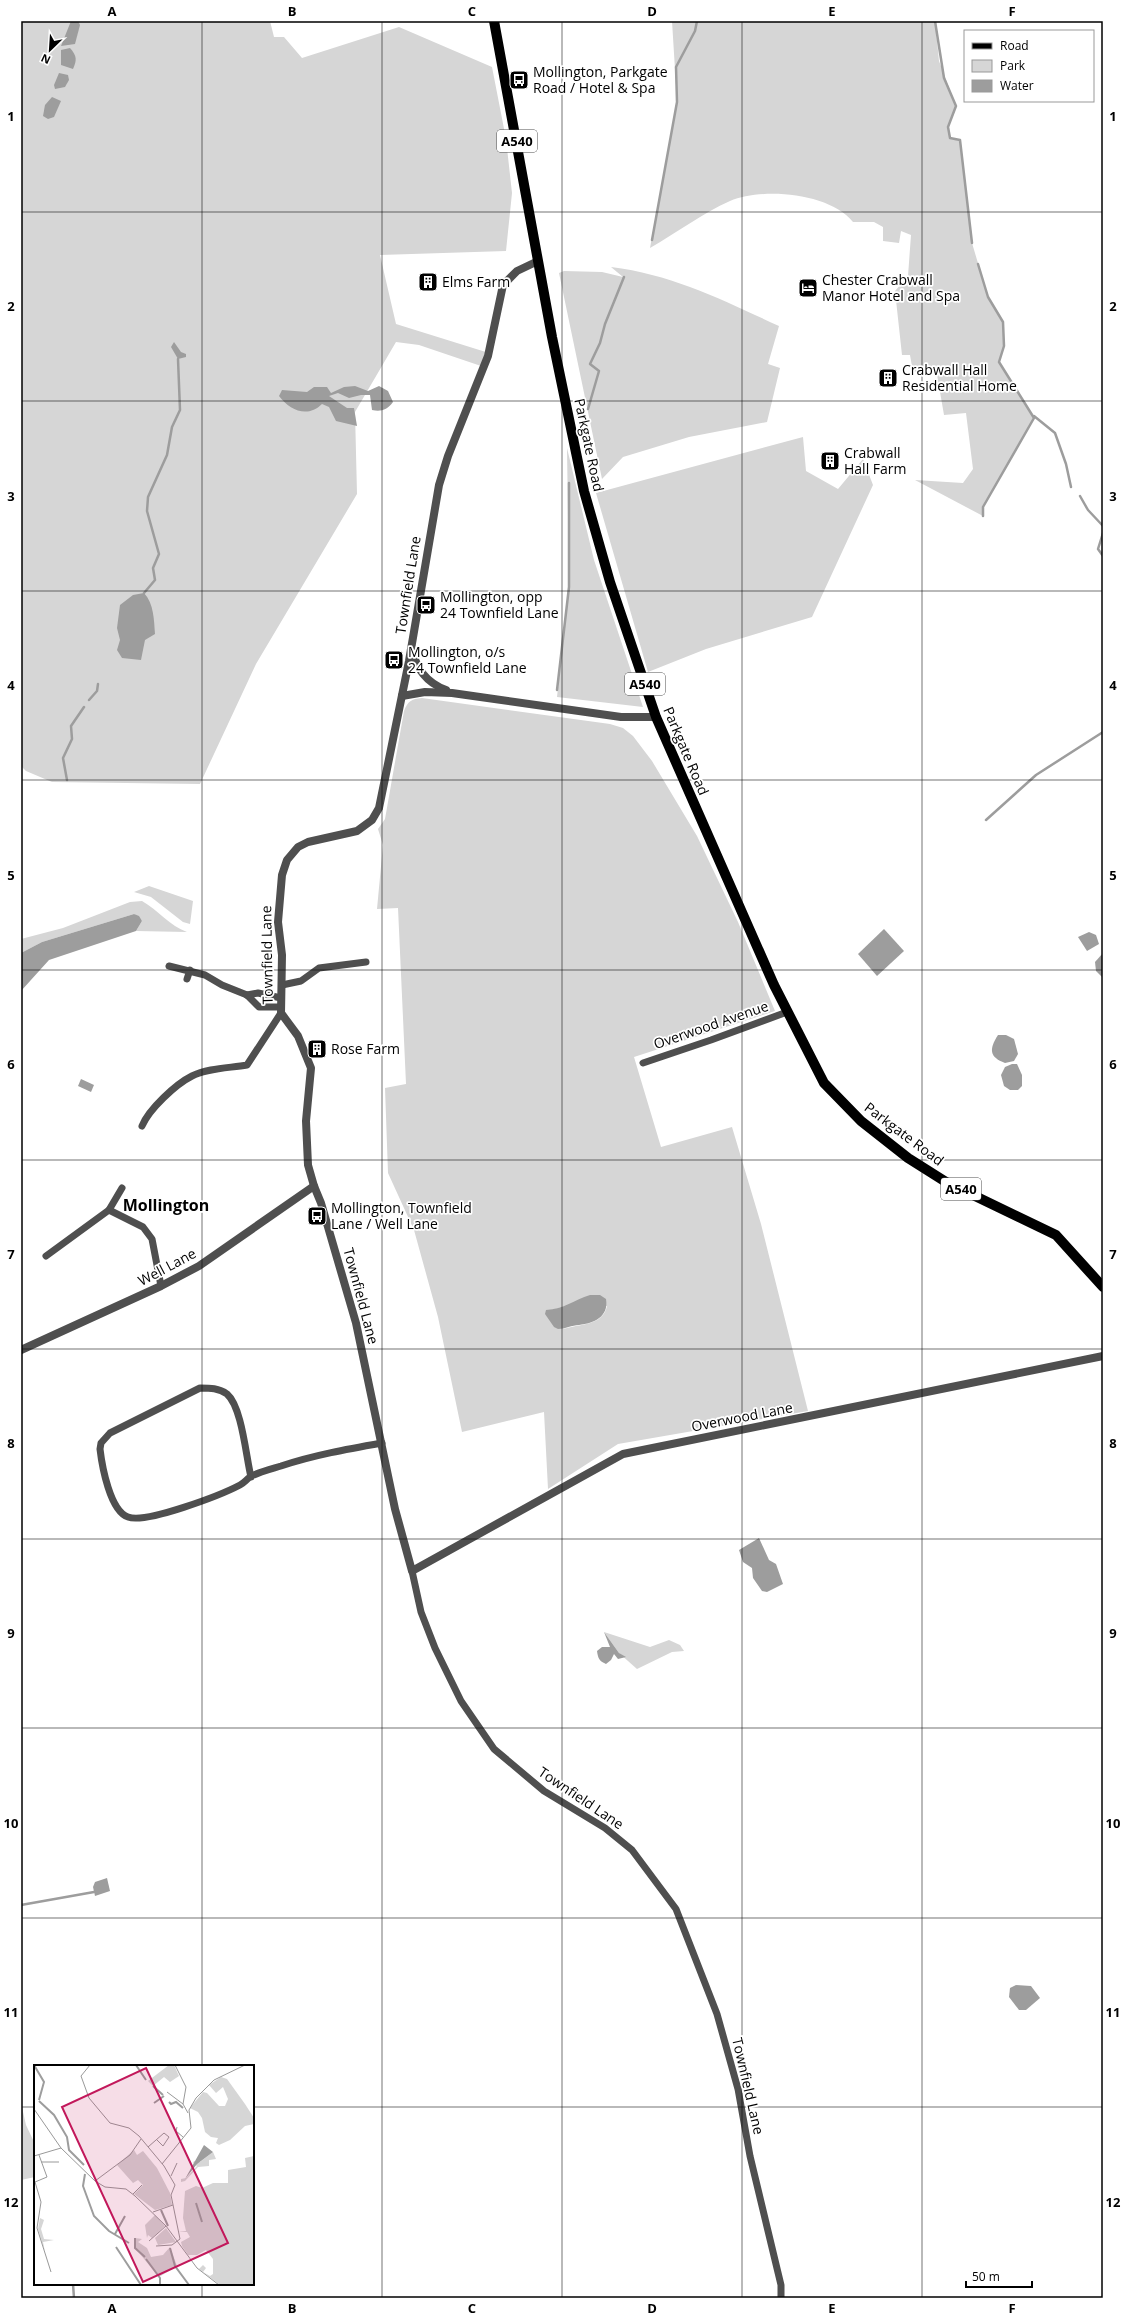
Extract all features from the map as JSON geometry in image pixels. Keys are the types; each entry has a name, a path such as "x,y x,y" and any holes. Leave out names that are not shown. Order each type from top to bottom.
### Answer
{"main road":[{"name":"Parkgate Road","path":"494,21 538,261 584,490 610,582 656,718 787,1012 824,1083 861,1121 908,1158 946,1182 1056,1235 1103,1287"}],"street":[{"name":"Townfield Lane","path":"538,261 517,271 503,285 488,356 448,456 439,485 411,650 379,808 372,820 357,831 345,835 308,842 298,847 287,860 282,875 278,922 282,985 281,1010 298,1036 312,1068 306,1121 308,1165 321,1203 356,1323 395,1509 421,1612 435,1648 461,1701 494,1748 544,1791 605,1828 632,1850 676,1909 717,2014 738,2089 750,2156 781,2285 781,2298"},
{"path":"411,650 418,669 427,680 452,693"},
{"path":"402,696 425,692 452,693 621,717 656,718"},
{"path":"282,985 301,981 319,968 366,962"},
{"path":"142,1126 147,1115 192,1076 203,1072 247,1065 259,1049 281,1010 259,1007 247,995 222,985 205,975 190,970 169,966"},
{"path":"187,979 190,970"},
{"path":"247,995 258,993 281,998"},
{"name":"Overwood Avenue","path":"643,1063 787,1012"},
{"name":"Well Lane","path":"21,1350 161,1286 199,1266 314,1186"},
{"path":"46,1256 109,1210 122,1188"},
{"path":"109,1210 143,1227 152,1239 161,1286"},
{"name":"Overwood Lane","path":"412,1572 623,1454 1103,1356"},
{"path":"251,1477 238,1417 233,1402 227,1394 211,1388 200,1388 110,1432 101,1443 100,1449 109,1491 118,1510 126,1517 146,1519 191,1504 241,1484 251,1477 316,1456 382,1443"}],"green space":[{"path":"21,21 270,21 274,37 284,37 302,58 399,27 492,67 506,139 512,193 506,251 380,255 396,324 489,353 484,367 419,345 396,342 355,412 357,494 256,664 200,784 52,782 26,771 21,766"},
{"path":"672,21 935,21 939,61 956,106 948,127 950,138 960,140 972,243 988,297 1003,322 1004,346 999,362 1034,418 983,507 983,516 915,480 963,483 973,469 966,413 944,415 936,369 913,372 910,355 902,355 895,291 908,276 911,235 901,231 899,243 883,241 883,227 874,222 853,222 842,212 813,199 795,195 760,194 730,201 700,217 650,248 677,102"},
{"path":"611,267 677,282 779,326 768,364 780,368 767,422 689,437 623,457 602,479 559,273 564,271 602,272 623,277"},
{"path":"803,437 806,471 838,489 863,459 873,485 812,617 706,649 648,672 596,493"},
{"path":"567,448 594,560 643,707 557,697 569,587"},
{"path":"418,698 610,724 623,728 633,736 652,761 697,836 738,922 775,1011 634,1057 661,1147 732,1127 761,1224 808,1411 618,1444 548,1489 544,1412 462,1432 438,1317 414,1230 388,1173 385,1088 406,1084 398,908 377,909 383,845 378,829 385,819 404,711 410,701","holes":["569,1305 607,1306 605,1313 596,1321 563,1329 552,1310"]},
{"path":"149,886 193,901 190,924 183,922 151,897 134,892"},
{"path":"142,901 175,926 187,932 136,931 142,921 134,914 42,942 21,953 21,939 63,928 130,902"},
{"path":"604,1632 650,1647 669,1640 680,1645 684,1651 672,1652 637,1669 619,1653"},
{"path":"21,2103 26,2125 34,2142 34,2177 21,2180"}],"water":[{"path":"71,21 78,21 80,25 75,44 61,46"},
{"path":"70,48 76,58 73,69 61,65 61,50"},
{"path":"59,73 68,75 69,80 65,87 55,89 54,85"},
{"path":"52,97 61,101 54,117 48,119 43,116 45,105"},
{"path":"174,342 181,352 186,354 186,357 178,359 171,347"},
{"path":"355,386 368,391 379,386 388,391 393,402 386,409 375,411 372,410 370,395 361,395 349,398 338,393 329,396 347,408 354,408 357,426 336,421 329,407 322,404 311,411 299,411 288,406 279,396 282,390 307,392 314,387 327,387 331,393 344,387"},
{"path":"144,593 152,607 155,634 145,640 141,660 122,658 117,650 120,640 117,628 120,605 133,595"},
{"path":"134,914 139,916 142,921 136,931 49,960 21,991 21,953 42,942"},
{"path":"884,929 904,951 877,976 858,954"},
{"path":"1089,932 1096,935 1099,944 1087,951 1078,937"},
{"path":"1103,953 1102,977 1096,971 1095,962"},
{"path":"998,1035 1006,1035 1014,1039 1018,1054 1014,1061 1005,1063 993,1055 993,1044"},
{"path":"1012,1064 1017,1064 1022,1075 1022,1086 1018,1090 1010,1090 1004,1086 1001,1075 1005,1067"},
{"path":"81,1079 94,1085 91,1092 78,1086"},
{"path":"590,1295 600,1295 606,1299 603,1315 595,1321 558,1329 554,1327 545,1314 546,1310 564,1306"},
{"path":"759,1538 769,1560 776,1564 783,1584 767,1592 762,1591 753,1578 752,1568 743,1562 739,1550"},
{"path":"604,1632 619,1653 626,1657 618,1659 614,1654 611,1660 606,1664 600,1660 597,1651 602,1647 610,1647"},
{"path":"107,1878 110,1891 95,1896 93,1887 95,1882"},
{"path":"1016,1985 1031,1986 1040,1998 1026,2010 1019,2010 1009,1997 1010,1988"}],"waterway":[{"path":"652,240 677,102 676,67 695,31 697,21"},
{"path":"935,21 944,78 956,106 948,127 950,138 960,140 972,243"},
{"path":"978,264 988,297 1003,322 1004,346 999,362 1034,418 983,507 983,516"},
{"path":"588,409 599,371 590,364 600,343 605,324 624,277"},
{"path":"144,593 155,580 153,568 159,554 147,511 148,497 167,455 172,427 180,410 178,359"},
{"path":"1034,416 1055,433 1066,464 1071,487"},
{"path":"557,690 569,587 569,483"},
{"path":"1080,496 1088,510 1103,526"},
{"path":"1103,533 1098,549 1103,556"},
{"path":"89,700 97,691 98,684"},
{"path":"67,780 63,758 72,739 71,726 84,707"},
{"path":"986,820 1036,775 1103,732"},
{"path":"21,1905 94,1892"},
{"path":"73,2285 74,2298"}],"place":[{"name":"Mollington, Parkgate Road / Hotel & Spa","path":"519,80"},
{"name":"Elms Farm","path":"428,282"},
{"name":"Chester Crabwall Manor Hotel and Spa","path":"808,288"},
{"name":"Crabwall Hall Residential Home","path":"888,378"},
{"name":"Crabwall Hall Farm","path":"830,461"},
{"name":"Mollington, opp 24 Townfield Lane","path":"426,605"},
{"name":"Mollington, o/s 24 Townfield Lane","path":"394,660"},
{"name":"Rose Farm","path":"317,1049"},
{"name":"Mollington, Townfield Lane / Well Lane","path":"317,1216"}],"district":[{"name":"Mollington","path":"166,1205"}]}
